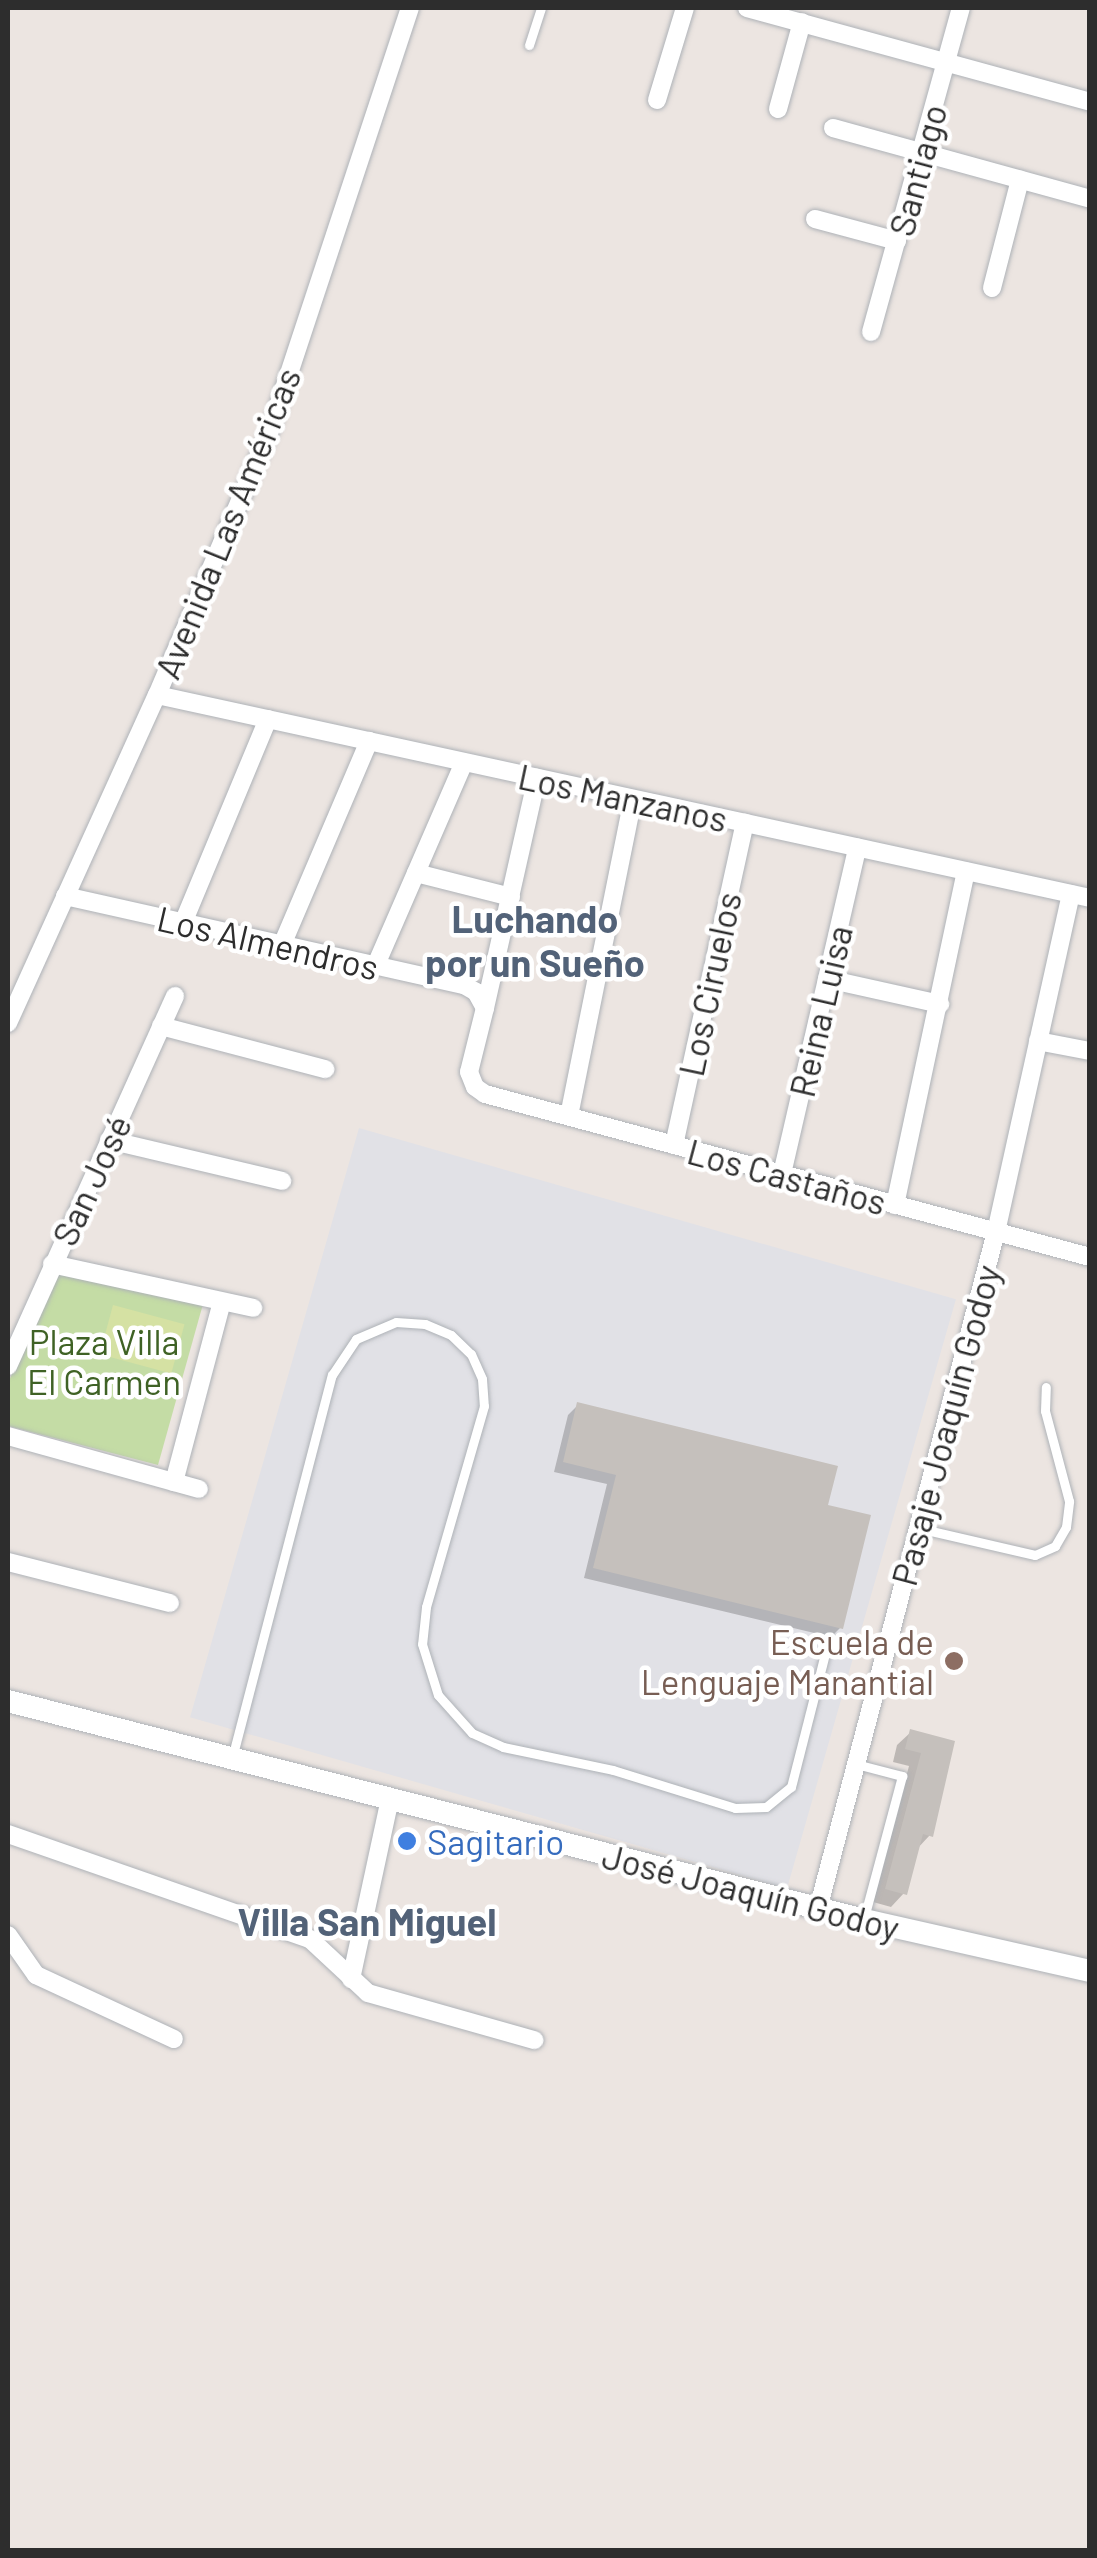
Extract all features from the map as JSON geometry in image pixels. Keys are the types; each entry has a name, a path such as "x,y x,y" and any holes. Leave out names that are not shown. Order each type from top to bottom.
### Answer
{"street":[{"name":"Avenida Las Américas","path":"8,1023 158,695 272,425 410,8"},
{"path":"658,100 685,8"},
{"path":"747,8 1090,102"},
{"name":"Santiago","path":"871,332 961,8"},
{"path":"778,109 802,22"},
{"path":"832,128 1090,199"},
{"path":"992,288 1020,180"},
{"path":"815,219 897,241"},
{"name":"Los Manzanos","path":"158,695 1080,896"},
{"path":"183,922 268,719"},
{"path":"282,946 369,741"},
{"path":"375,967 464,762"},
{"path":"485,1008 538,778"},
{"path":"569,1116 633,799"},
{"name":"Los Ciruelos","path":"674,1145 745,823"},
{"name":"Reina Luisa","path":"782,1174 857,848"},
{"path":"895,1205 966,871"},
{"path":"416,873 511,897"},
{"name":"Los Almendros","path":"66,896 464,985 476,992 485,1008"},
{"name":"Pasaje Joaquín Godoy","path":"818,1909 996,1232 1038,1041 1080,896"},
{"path":"827,979 940,1004"},
{"name":"San José","path":"8,1366 14,1332 52,1264 175,996"},
{"name":"Los Castaños","path":"485,1008 469,1072 472,1082 485,1094 1090,1257"},
{"path":"161,1026 326,1069"},
{"path":"1038,1041 1090,1051"},
{"path":"109,1140 282,1181"},
{"path":"52,1264 252,1308"},
{"path":"174,1482 222,1302"},
{"path":"8,1436 199,1489"},
{"path":"8,1562 170,1602"},
{"name":"José Joaquín Godoy","path":"8,1701 818,1909 1090,1971"},
{"path":"351,1979 390,1799"},
{"path":"8,1834 310,1939 368,1993 534,2040"},
{"path":"8,1934 36,1975 174,2039"}],"lane":[{"path":"529,45 541,8"},
{"path":"232,1758 332,1376 356,1339 396,1322 426,1324 451,1335 470,1354 482,1379 484,1406 423,1626 430,1680 447,1710 472,1733 503,1748 613,1770 735,1808 766,1807 792,1787 829,1638"},
{"path":"918,1528 1035,1555 1056,1546 1066,1527 1069,1500 1048,1425 1046,1387"},
{"path":"856,1764 902,1776 864,1920"}],"shaded area":[{"path":"359,1128 956,1299 787,1888 190,1717"}],"green space":[{"name":"Plaza Villa El Carmen","path":"58,1267 203,1304 158,1465 8,1426 8,1383"},
{"path":"113,1305 184,1324 171,1373 100,1354"}],"building":[{"path":"577,1402 838,1466 828,1505 871,1515 843,1629 593,1568 616,1475 563,1462"},
{"path":"910,1729 955,1741 933,1837 923,1834 907,1895 885,1889 921,1753 905,1749"}],"railway":[{"path":"1090,2109 1090,2155"}],"place":[{"name":"Escuela de Lenguaje Manantial","path":"954,1661"},
{"name":"Sagitario","path":"407,1841"}],"district":[{"name":"Luchando por un Sueño","path":"535,941"},
{"name":"Villa San Miguel","path":"367,1922"}]}
